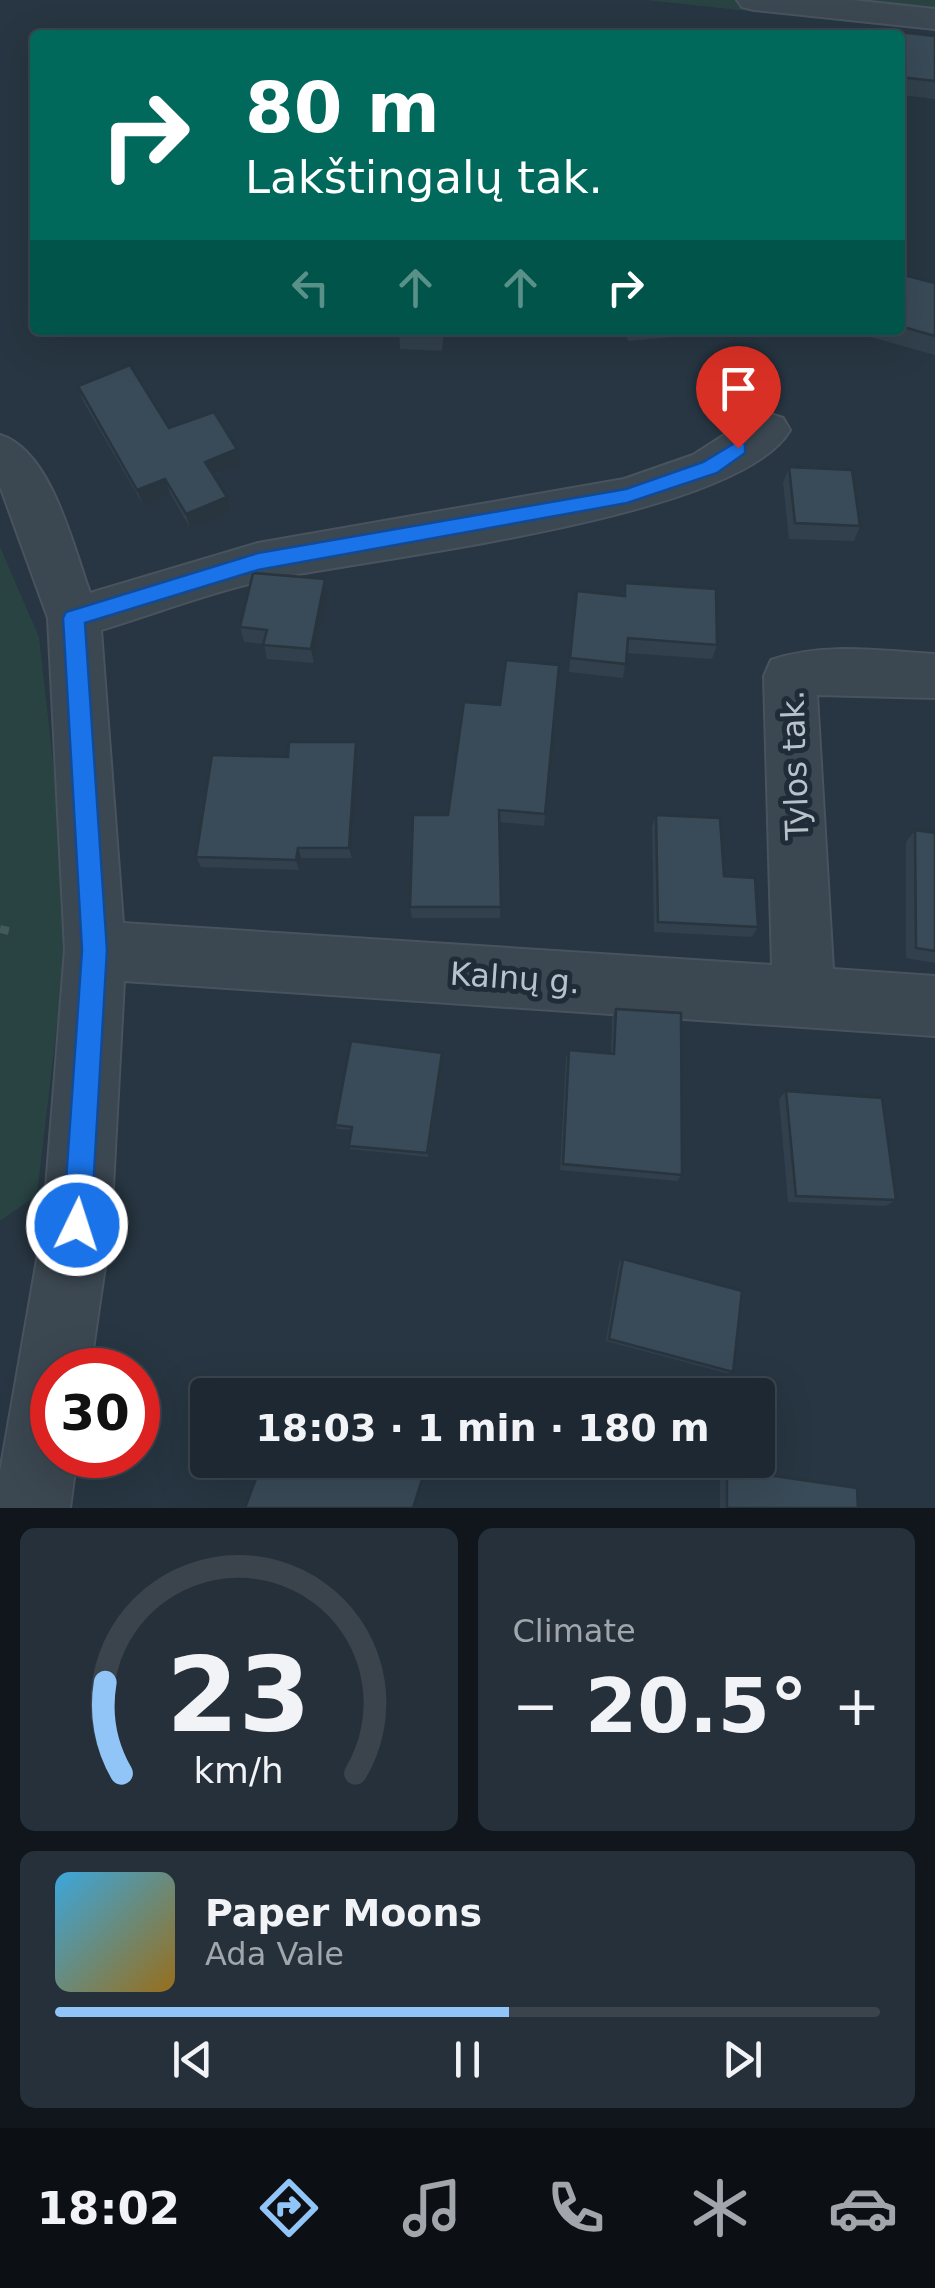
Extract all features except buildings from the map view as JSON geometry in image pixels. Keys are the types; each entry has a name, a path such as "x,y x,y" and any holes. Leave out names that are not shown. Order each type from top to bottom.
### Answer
{"street":[{"path":"754,0 935,19"},
{"path":"74,618 258,562 627,496 710,468 767,430"},
{"path":"0,452 26,485 74,618 95,950 77,1225 57,1348"},
{"name":"Tylos tak.","path":"804,998 790,676 836,672 935,676"},
{"name":"Kalnų g.","path":"95,950 935,1006"},
{"path":"32,1508 37,1478"}],"path":[{"path":"0,929 16,933"}],"green space":[{"path":"646,0 935,0 935,31"},
{"path":"0,547 39,637 70,914 37,1195 0,1221"}],"route":[{"path":"77,1225 95,950 74,618 258,562 627,496 710,468 738,448"}]}
